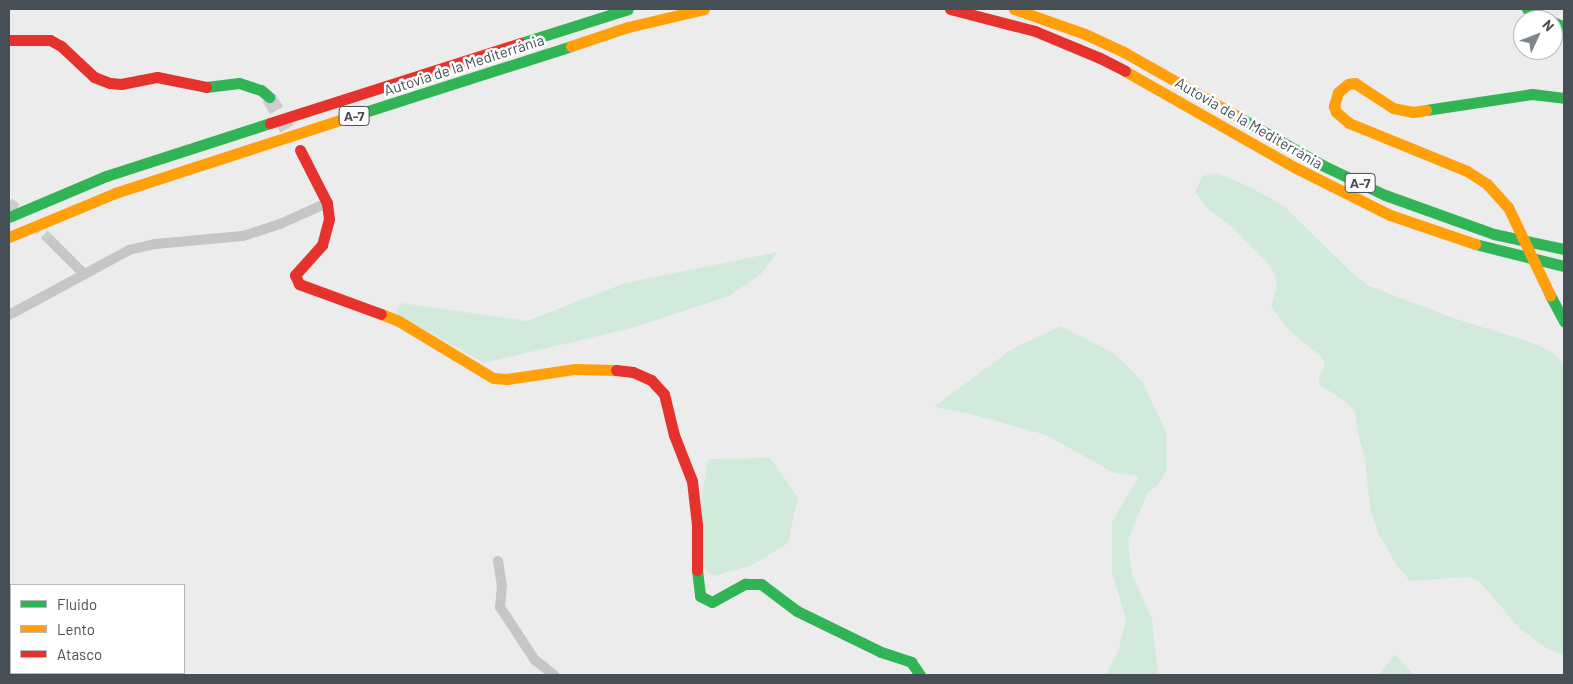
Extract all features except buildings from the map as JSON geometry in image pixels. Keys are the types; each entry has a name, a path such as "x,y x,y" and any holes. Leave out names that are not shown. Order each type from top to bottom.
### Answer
{"main road":[{"name":"Autovia de la Mediterrània","path":"9,217 106,176 628,9"},
{"name":"Autovia de la Mediterrània","path":"9,237 124,190 628,27 704,9"},
{"name":"Autovia de la Mediterrània","path":"950,9 1036,31 1100,58 1172,96 1296,168 1390,215 1470,243 1564,266"},
{"name":"Autovia de la Mediterrània","path":"1014,9 1085,34 1172,78 1322,165 1385,195 1494,234 1564,249"},
{"path":"9,40 50,40 60,46 94,77 110,83 122,84 157,77 208,86 239,83 261,90 269,97"},
{"path":"1564,98 1532,94 1414,112 1392,108 1364,87 1355,83 1348,84 1338,92 1334,106 1336,112 1349,123 1467,171 1488,184 1508,207 1564,320"},
{"path":"300,150 327,203 329,219 322,245 295,274 299,284 397,320 493,378 501,380 575,370 611,369 633,372 651,380 664,394 674,435 692,481 697,524 697,574 700,596 708,601 716,602 745,584 761,584 797,611 881,652 911,662 920,675"}],"street":[{"path":"9,315 136,248 155,244 243,236 280,224 327,203"},
{"path":"52,242 84,274"},
{"path":"498,562 502,585 500,607 535,660 554,675"}],"green space":[{"path":"1216,173 1246,185 1284,206 1354,275 1369,286 1453,318 1527,341 1549,350 1562,362 1564,365 1564,656 1545,647 1518,627 1480,582 1469,577 1410,581 1396,564 1379,535 1370,508 1365,460 1357,429 1355,412 1346,402 1319,384 1319,378 1325,365 1322,358 1289,330 1271,307 1277,287 1275,275 1267,262 1233,228 1207,208 1195,193 1202,176"},
{"path":"777,252 761,274 729,296 632,328 484,363 395,313 402,303 527,321 625,283"},
{"path":"1061,326 1115,354 1142,381 1166,432 1167,469 1158,485 1148,492 1128,540 1132,574 1152,619 1158,675 1106,675 1118,652 1126,620 1112,572 1112,522 1139,476 1114,473 1046,435 971,414 934,407 1012,349"},
{"path":"770,458 798,497 788,543 752,565 714,576 691,558 708,459"},
{"path":"1395,654 1414,675 1379,675"}],"tunnel":[{"path":"269,97 287,128"},
{"path":"9,202 22,214"},
{"path":"33,224 52,242"}],"traffic: fast":[{"path":"521,43 628,9"},
{"path":"346,118 571,46"},
{"path":"206,87 239,83 261,90 269,97"},
{"path":"1426,110 1532,94 1564,98"},
{"path":"1235,115 1322,165 1385,195 1494,234 1564,249"},
{"path":"9,217 106,176 270,123"},
{"path":"1475,244 1564,266"},
{"path":"1550,295 1564,321"},
{"path":"697,570 700,596 712,602 745,584 761,584 797,611 881,652 911,662 920,675"}],"traffic: slow":[{"path":"571,46 628,27 704,9"},
{"path":"1014,9 1085,34 1122,51 1235,115"},
{"path":"1125,71 1296,168 1390,215 1475,244"},
{"path":"1426,110 1413,112 1393,108 1355,83 1348,84 1338,92 1334,106 1336,112 1349,123 1467,171 1487,184 1508,207"},
{"path":"9,237 115,193 346,118"},
{"path":"1508,207 1550,295"},
{"path":"381,314 397,320 493,378 507,379 575,369 616,370"}],"traffic: jam":[{"path":"950,9 1035,31 1100,58 1125,71"},
{"path":"9,40 50,40 61,46 94,77 110,83 121,84 157,77 206,87"},
{"path":"270,123 521,43"},
{"path":"300,150 327,203 329,219 322,245 295,275 299,284 381,314"},
{"path":"616,370 633,372 651,380 664,394 674,435 692,481 697,525 697,570"}]}
